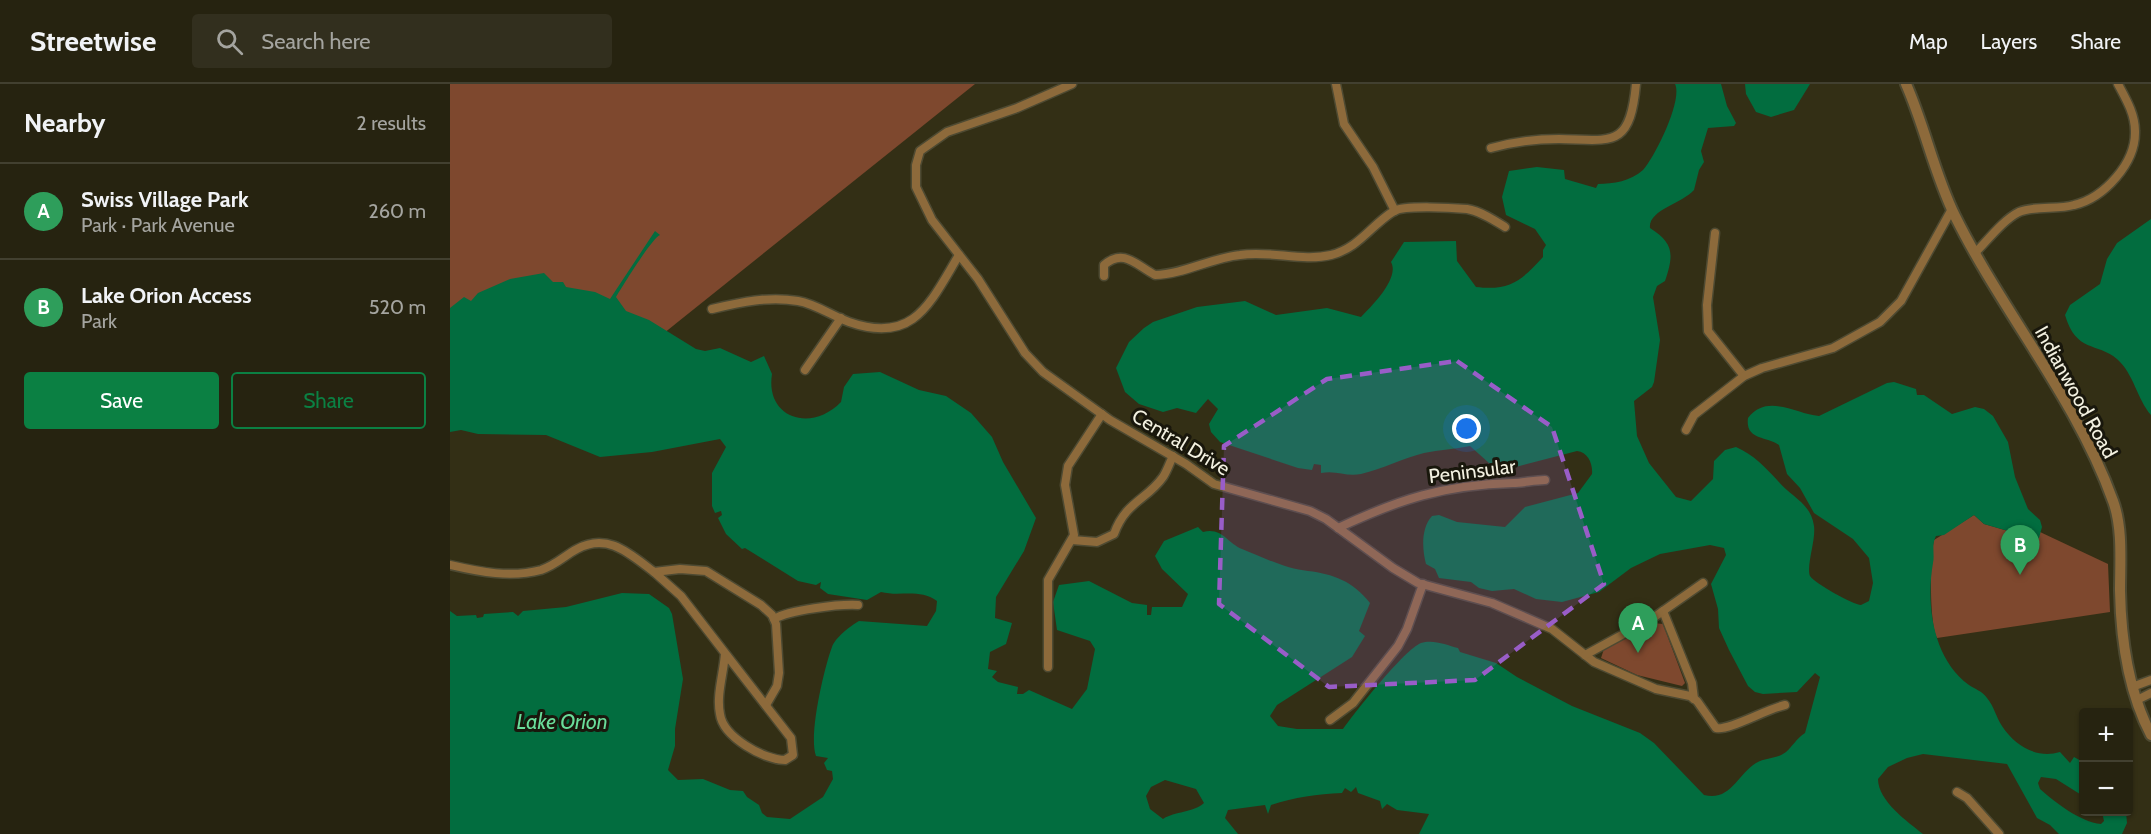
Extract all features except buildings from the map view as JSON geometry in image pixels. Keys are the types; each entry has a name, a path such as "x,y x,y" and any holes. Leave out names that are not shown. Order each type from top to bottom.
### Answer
{"street":[{"name":"Central Drive","path":"1072,84 1017,108 946,132 920,151 916,165 916,187 932,220 959,255 1025,353 1050,377 1102,414 1173,456 1214,484 1310,511 1338,528 1393,568 1423,585 1468,595 1530,618 1552,629 1585,655 1634,681 1694,699"},
{"path":"1336,84 1344,124 1373,167 1395,211"},
{"path":"1491,148 1544,140 1608,140 1619,134 1628,122 1634,105 1636,84"},
{"name":"Indianwood Road","path":"1906,84 1952,209 1975,253 2061,393 2091,447 2113,501 2121,553 2121,602 2127,669 2151,735"},
{"path":"1975,253 2019,212 2075,205 2088,201 2113,182 2127,160 2135,141 2132,110 2118,84"},
{"path":"1104,276 1104,265 1118,256 1127,257 1155,275 1260,252 1317,258 1330,256 1358,244 1395,211 1403,208 1467,209 1504,227"},
{"path":"1686,430 1694,415 1744,376 1762,368 1833,348 1880,322 1901,301 1952,209"},
{"path":"1715,233 1707,305 1708,331 1744,376"},
{"path":"712,309 772,298 801,301 871,328 891,329 906,325 919,316 931,301 959,255"},
{"path":"805,370 841,318"},
{"path":"1047,667 1048,580 1072,540 1074,522 1065,485 1068,466 1102,414"},
{"path":"1072,540 1096,542 1114,534 1119,521 1130,506 1163,478 1173,456"},
{"name":"Peninsular","path":"1338,528 1402,500 1429,492 1485,483 1545,480"},
{"path":"450,565 496,573 520,573 556,564 577,549 594,542 607,542 620,547 654,572 681,596 766,705 791,738 793,755 785,760 763,756 723,724 719,714 725,653"},
{"path":"654,572 680,568 706,571 761,605 774,619 779,673 777,686 766,705"},
{"path":"1585,655 1663,611 1703,582"},
{"path":"1330,720 1353,703 1398,646 1423,585"},
{"path":"774,619 782,614 858,605"},
{"path":"1663,611 1692,683 1694,699 1716,728 1723,730 1754,714 1785,705"},
{"path":"2132,687 2151,680"},
{"path":"2137,700 2151,693"},
{"path":"1957,792 1966,798 1999,834"}],"highlighted area":[{"path":"1457,361 1552,427 1604,584 1475,680 1329,687 1219,604 1224,446 1327,379"}],"shaded area":[{"path":"450,84 975,84 543,430 450,315"},
{"path":"1974,515 1984,524 2036,539 2040,532 2108,564 2110,612 1937,638 1934,630 1931,590 1934,540"},
{"path":"1653,623 1663,624 1685,683 1682,686 1637,675 1601,658 1604,649"}],"water":[{"name":"Lake Orion","path":"1675,84 1721,84 1727,106 1736,123 1734,126 1708,128 1701,151 1704,162 1699,170 1694,190 1660,211 1651,222 1650,228 1664,239 1671,257 1665,281 1657,286 1653,297 1660,340 1654,382 1652,387 1634,401 1637,436 1649,463 1676,497 1691,501 1713,479 1714,461 1725,450 1736,447 1748,454 1764,466 1809,512 1814,526 1810,576 1834,593 1861,605 1869,601 1873,583 1869,558 1853,539 1814,513 1800,488 1787,474 1779,445 1753,434 1748,425 1748,418 1764,407 1773,406 1819,416 1887,383 1894,382 1916,389 1917,395 1924,395 1952,414 1975,407 1984,409 1993,416 2008,442 2015,477 2028,509 2040,520 2042,527 2039,538 1984,524 1974,515 1944,535 1936,536 1933,546 1930,595 1934,629 1947,660 1957,674 1985,696 2002,726 2013,739 2035,752 2051,754 2060,752 2070,763 2074,757 2079,760 2079,793 2056,779 2041,777 2038,783 2040,789 2068,811 2085,820 2101,824 2104,821 2103,816 2126,816 2127,823 2122,834 2059,834 2050,825 2037,818 2007,764 1923,754 1907,758 1888,767 1878,779 1879,787 1888,803 1923,834 1419,834 1429,814 1397,810 1387,804 1382,809 1380,801 1358,793 1356,787 1351,792 1345,788 1342,793 1306,796 1280,802 1271,805 1268,814 1265,805 1228,810 1225,818 1238,834 450,834 450,611 457,616 476,615 477,618 483,617 484,614 513,612 518,616 523,611 566,607 622,593 649,594 669,608 672,614 683,679 675,729 675,746 668,770 678,780 703,779 730,790 743,791 747,797 759,805 762,813 767,817 790,819 823,797 833,779 832,771 827,770 824,763 828,758 816,756 814,733 822,684 829,656 836,640 859,621 927,626 936,611 937,601 923,595 881,592 867,600 828,594 820,588 821,582 816,585 798,581 745,548 742,549 726,534 718,518 722,515 721,511 715,513 712,506 712,473 726,447 720,439 652,452 600,457 546,435 478,434 461,430 450,432 450,308 464,297 471,301 478,293 510,279 544,273 553,282 563,282 566,287 595,292 610,299 655,231 660,235 644,253 616,297 626,311 649,320 696,349 705,351 720,348 751,362 764,356 772,374 772,389 776,401 783,410 793,416 817,417 829,412 841,402 844,387 853,374 880,372 919,390 946,396 971,413 992,437 1003,462 1036,518 1024,551 996,597 995,618 1012,623 1006,644 990,652 988,669 997,671 992,677 998,682 1018,687 1017,694 1023,694 1029,690 1072,709 1087,689 1095,649 1090,641 1057,630 1053,602 1059,585 1089,581 1132,603 1147,605 1147,615 1151,615 1152,607 1182,607 1188,594 1162,569 1155,556 1164,541 1198,527 1203,532 1210,531 1220,534 1237,546 1274,562 1342,580 1357,589 1370,603 1359,631 1365,636 1352,657 1277,705 1270,716 1278,726 1297,729 1343,729 1403,657 1421,643 1435,642 1458,648 1460,652 1496,663 1517,677 1572,706 1640,733 1654,743 1704,795 1713,796 1727,791 1756,763 1783,754 1805,733 1820,677 1815,673 1797,692 1763,694 1755,692 1748,686 1719,628 1718,609 1711,584 1726,555 1724,548 1710,545 1660,554 1631,568 1599,592 1562,602 1536,599 1514,589 1492,591 1479,588 1471,582 1439,578 1435,569 1426,564 1424,552 1424,533 1432,516 1439,515 1457,522 1505,527 1525,507 1578,493 1592,474 1592,466 1587,456 1577,451 1508,469 1489,463 1470,446 1424,453 1361,474 1321,473 1321,465 1314,464 1312,470 1298,468 1220,442 1211,432 1209,424 1218,409 1208,399 1196,413 1177,408 1163,412 1139,404 1125,392 1116,368 1129,342 1144,328 1153,322 1197,307 1245,301 1276,315 1327,308 1361,317 1384,291 1392,276 1391,262 1404,242 1456,241 1457,261 1476,287 1506,286 1521,278 1543,257 1546,245 1535,229 1506,215 1502,197 1509,171 1537,167 1564,170 1565,179 1596,188 1598,184 1633,177 1643,170 1661,141 1675,102","holes":["1165,780 1196,789 1204,803 1195,809 1163,819 1150,809 1146,796 1151,787"]},
{"path":"1745,84 1810,84 1794,110 1771,117 1756,112 1746,94"},
{"path":"2151,219 2151,415 2123,365 2109,354 2088,345 2075,336 2065,315 2070,305 2100,284 2107,259 2117,243"}],"place":[{"name":"Lake Orion Access","path":"2020,575"},
{"name":"Swiss Village Park","path":"1638,653"}]}
